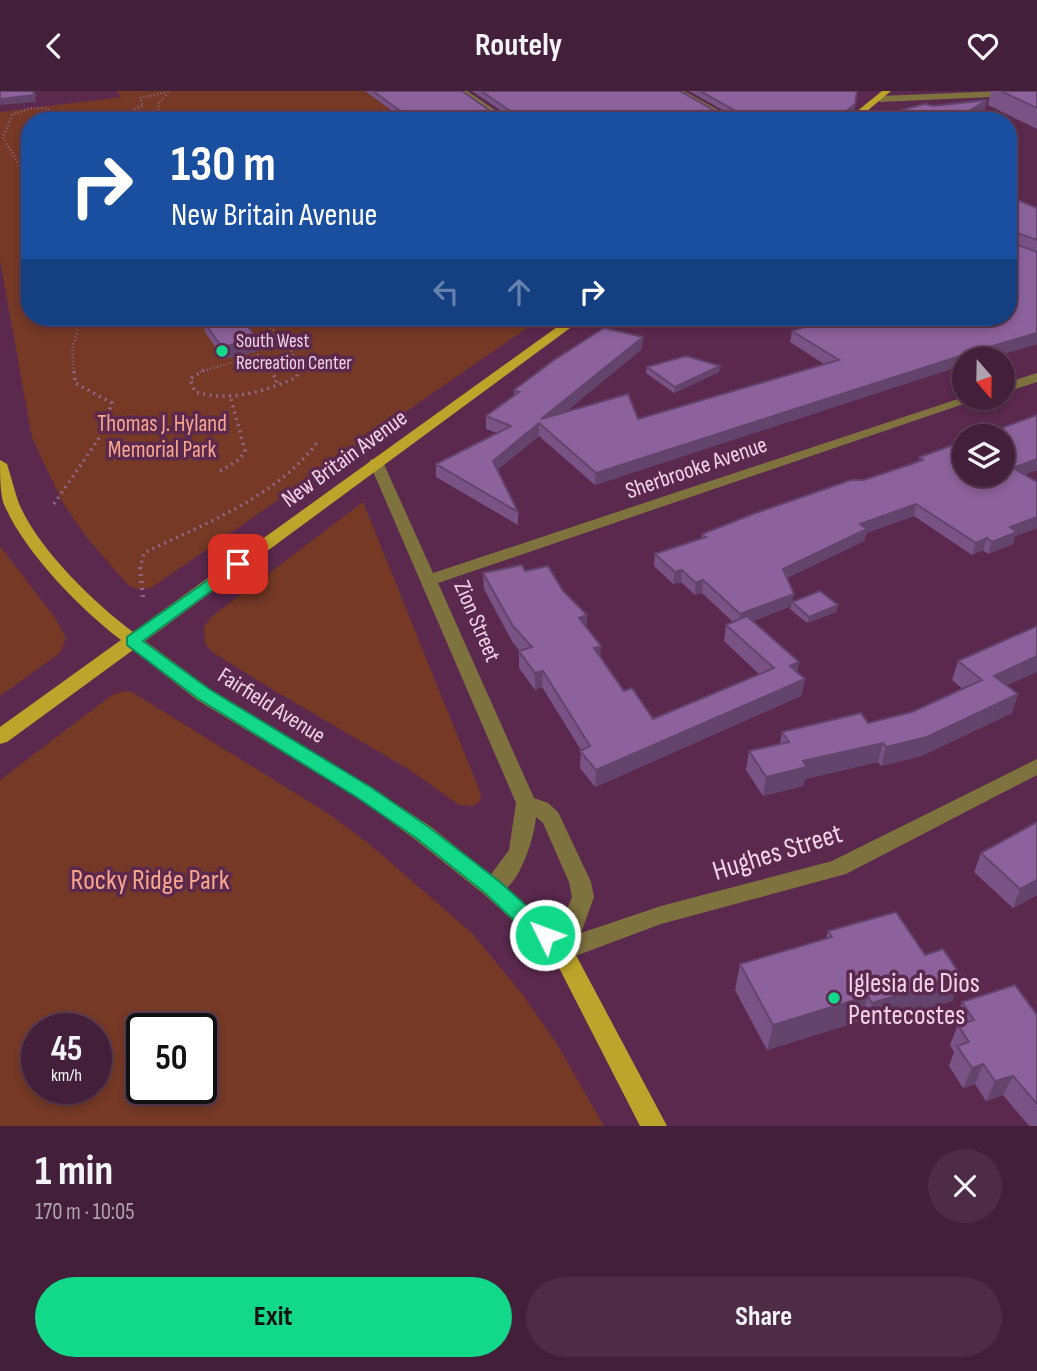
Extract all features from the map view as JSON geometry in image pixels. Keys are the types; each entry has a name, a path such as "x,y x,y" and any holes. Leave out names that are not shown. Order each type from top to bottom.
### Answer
{"main road":[{"path":"862,112 887,91"},
{"name":"New Britain Avenue","path":"0,737 566,326"},
{"name":"Fairfield Avenue","path":"0,464 11,503 50,562 97,614 203,694 365,793 449,853 562,951"},
{"path":"562,951 654,1126"}],"street":[{"path":"461,91 493,112"},
{"path":"678,91 717,112"},
{"path":"880,99 1037,92"},
{"path":"1015,385 1037,377"},
{"name":"Sherbrooke Avenue","path":"430,580 952,405"},
{"name":"Zion Street","path":"376,462 526,803 525,841 515,864 492,888"},
{"name":"Hughes Street","path":"562,951 661,915 838,868 1037,766"},
{"path":"526,803 541,809 551,818 580,881 583,897 562,951"}],"path":[{"path":"127,112 143,106 140,98 172,91"},
{"path":"159,112 161,98 172,91"},
{"path":"21,167 3,137 12,115 30,107 47,108 51,112"},
{"path":"54,504 98,440 112,403 75,383 72,349 79,326"},
{"path":"267,326 279,332 289,348 296,361 297,377 277,387 230,395 195,393 190,379 210,367 258,355 276,380 275,384"},
{"path":"220,471 240,459 245,451 230,395"},
{"path":"143,599 140,564 144,553 214,519 284,479 304,461 319,440"}],"green space":[{"name":"Thomas J. Hyland Memorial Park","path":"116,91 365,91 394,112 21,112 21,326 530,326 151,588 136,589 128,585 87,538 63,503 32,438 0,260 0,112 121,97"},
{"path":"363,502 481,794 480,801 473,806 459,805 410,770 212,652 205,643 204,627 211,617"},
{"path":"0,546 56,619 66,638 60,653 0,696"},
{"name":"Rocky Ridge Park","path":"124,691 132,692 329,814 368,843 473,934 522,994 557,1044 604,1126 0,1126 0,780 112,695"}],"building":[{"path":"0,91 33,91 35,95 0,99"},
{"path":"373,91 462,91 492,112 402,112"},
{"path":"481,91 680,91 717,112 512,112"},
{"path":"700,91 857,91 855,104 845,112 737,112"},
{"path":"1001,91 1037,91 1037,108"},
{"path":"987,100 967,112 894,112 925,104 933,106"},
{"path":"1017,200 1037,208 1037,240 1017,233"},
{"path":"1017,245 1037,252 1037,333 989,347 952,347 952,359 596,473 539,423 493,461 518,512 436,464 511,426 486,416 519,392 514,390 554,360 604,328 643,337 541,419 628,394 638,419 839,360 792,331 808,326 1017,326"},
{"path":"207,326 248,326 257,339 222,347"},
{"path":"686,356 720,366 675,387 647,367"},
{"path":"1037,415 1037,459 1015,467 1015,424 1013,424"},
{"path":"952,445 952,487 1015,487 1015,469 1037,482 1037,517 1010,527 1017,532 992,542 987,538 976,543 916,504 860,524 867,529 783,569 794,594 740,614 703,580 696,583 682,570 675,572 655,554 706,537 702,534 753,514 851,480 864,480 923,460 920,457"},
{"path":"522,565 525,571 548,566 563,591 587,615 579,618 601,646 594,648 624,691 632,688 653,719 774,668 726,625 747,616 799,662 790,666 805,679 596,770 580,751 590,746 543,671 535,673 519,651 532,647 513,626 483,573"},
{"path":"820,591 838,605 809,617 792,602"},
{"path":"1037,626 1037,656 994,676 1018,694 927,737 886,747 883,743 803,761 807,767 766,777 749,751 789,742 782,732 861,713 868,723 912,712 982,680 958,661"},
{"path":"1037,822 1037,880 1020,889 981,853"},
{"path":"896,912 925,955 943,949 961,976 872,1003 868,996 773,1025 740,964 832,937 828,931"},
{"path":"1015,985 1037,1015 1037,1104 1013,1076 995,1081 983,1064 972,1068 957,1046 969,1042 958,1025 974,1020 962,1002"}],"place":[{"name":"South West Recreation Center","path":"222,351"},
{"name":"Iglesia de Dios Pentecostes","path":"834,998"}],"route":[{"path":"238,564 132,641 203,694 365,793 423,833 458,859 545,935"}]}
